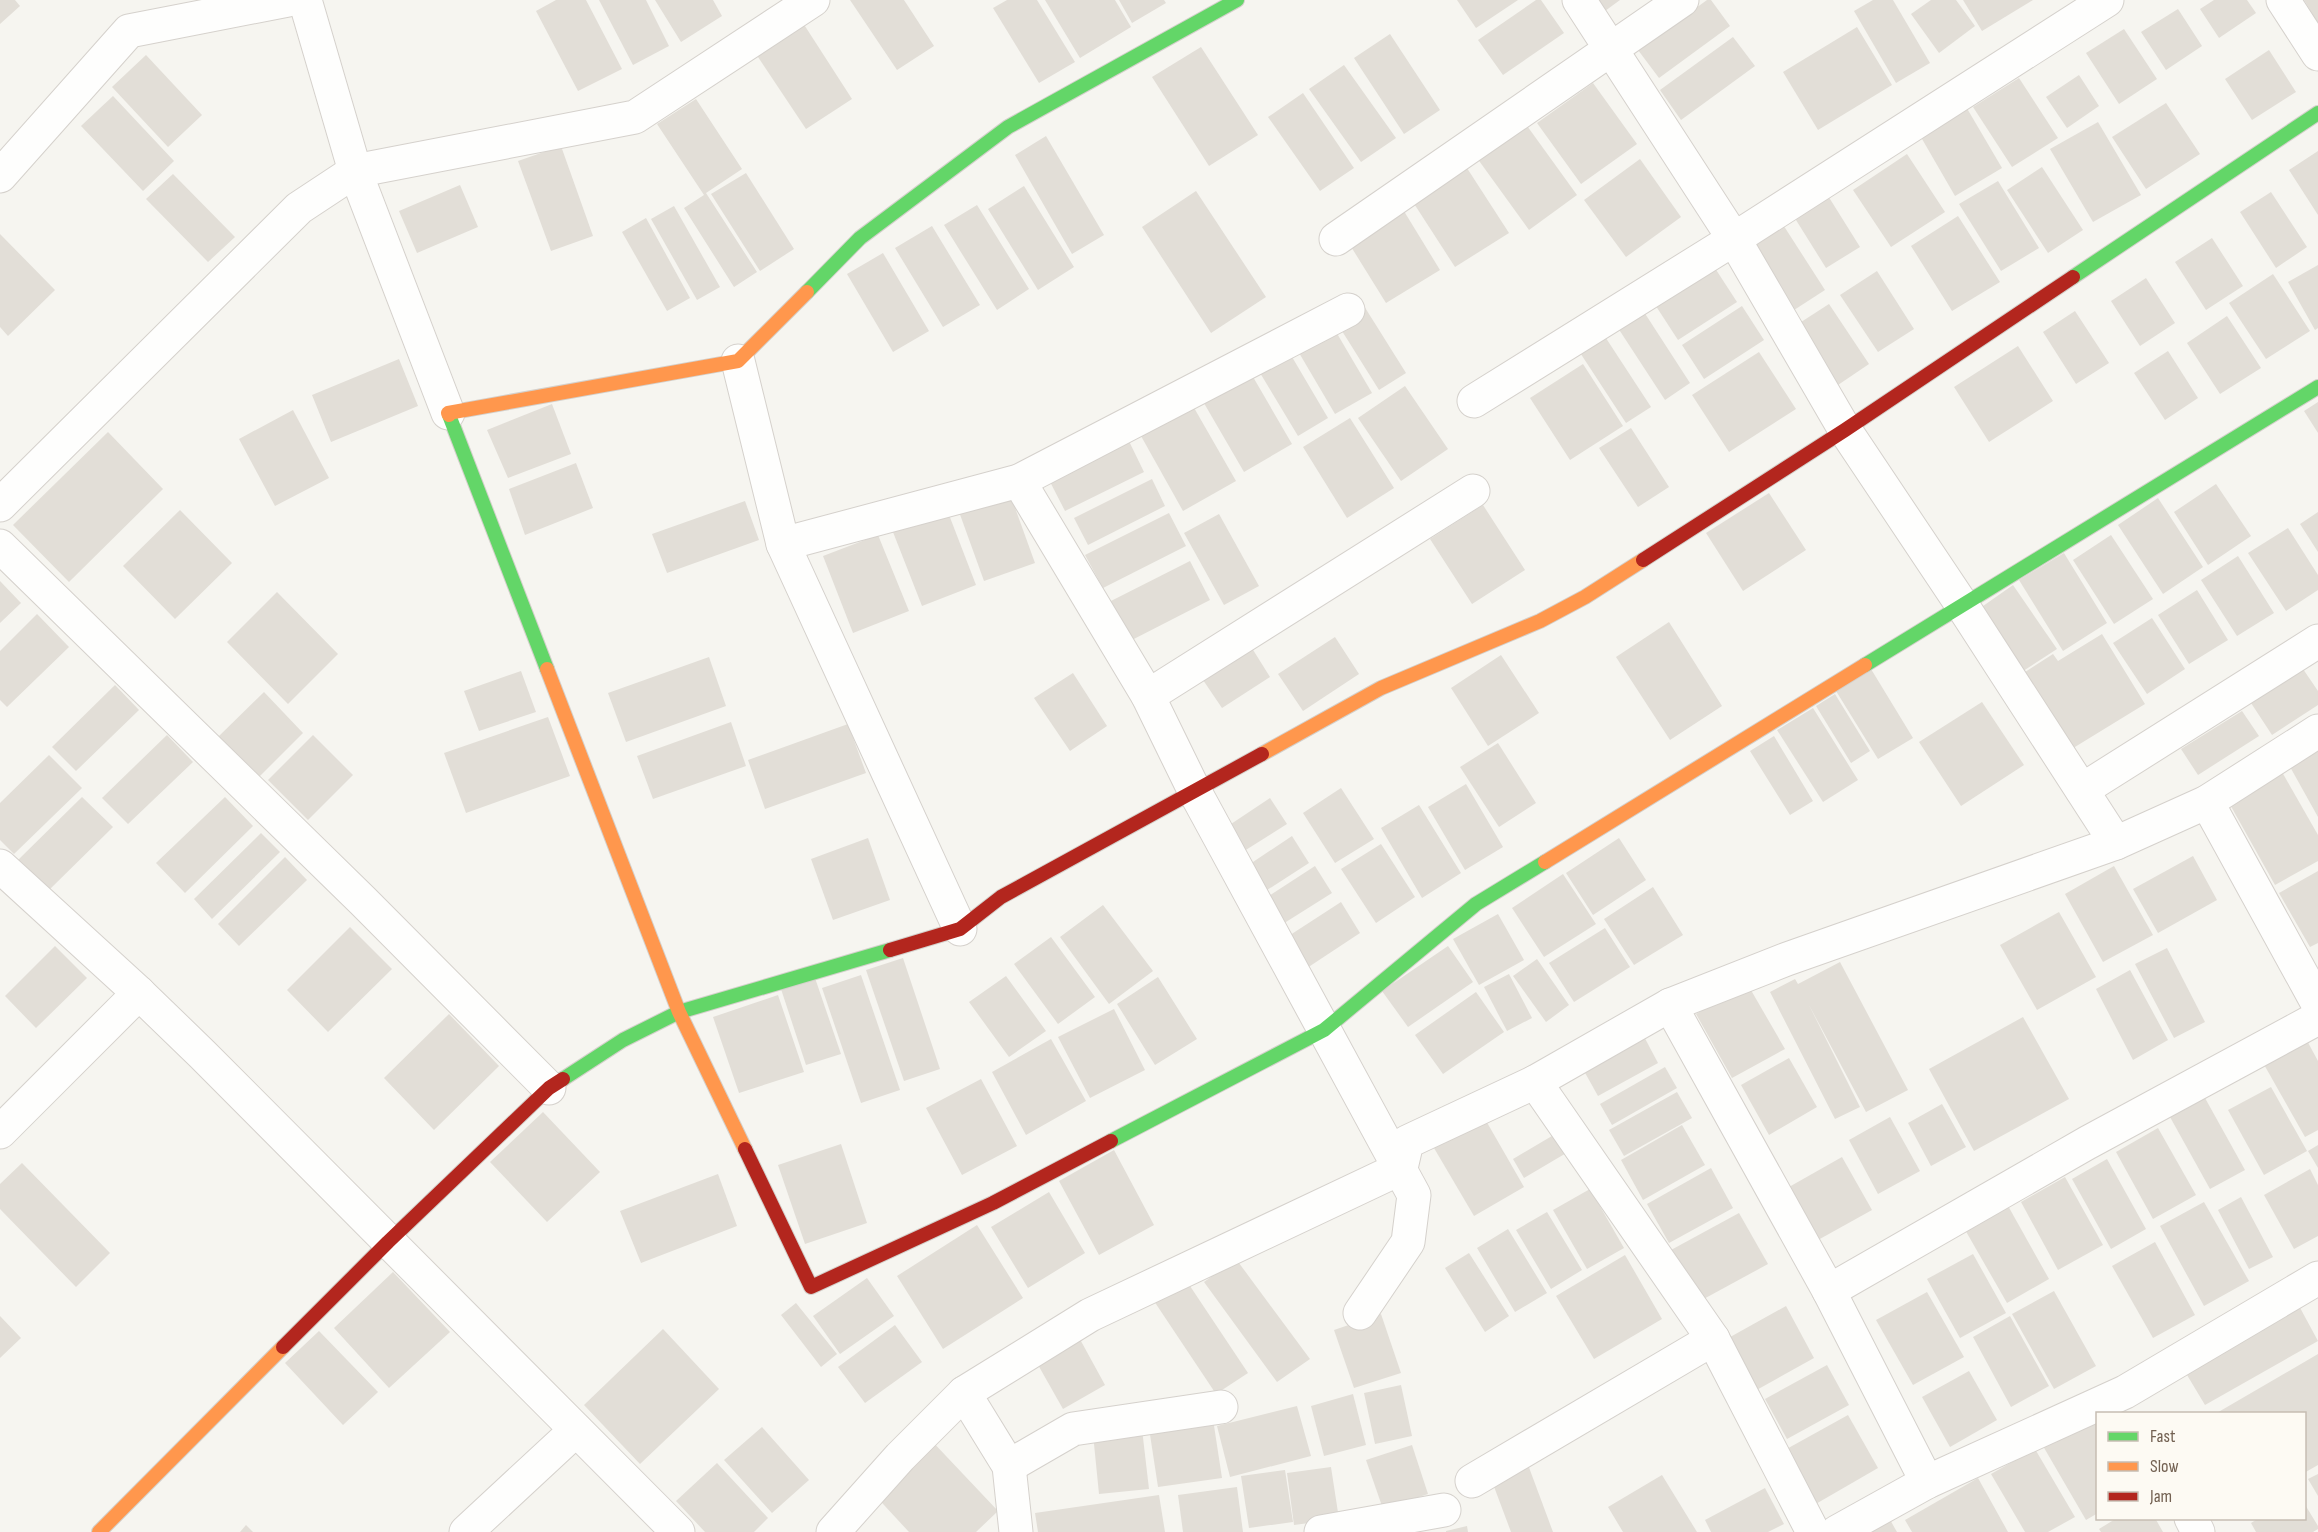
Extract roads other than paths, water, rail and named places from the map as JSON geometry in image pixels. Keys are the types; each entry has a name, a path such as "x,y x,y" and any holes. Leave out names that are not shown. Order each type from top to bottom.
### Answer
{"street":[{"path":"0,176 129,31 288,0"},
{"path":"305,0 355,171 679,1012 811,1287 993,1203 1324,1030 1476,904 2318,387"},
{"path":"0,505 299,208 355,171 635,117 813,0"},
{"path":"448,413 738,362 860,238 1008,127 1237,0"},
{"path":"1580,0 1734,239 1845,430 1962,605 2116,843"},
{"path":"1336,239 1682,0"},
{"path":"1474,401 1734,239 2107,0"},
{"path":"2283,0 2318,54"},
{"path":"99,1532 387,1242 549,1088 623,1040 679,1012 960,929 1001,897 1381,688 1540,621 1586,597 1845,430 2318,113"},
{"path":"783,544 1019,481 1348,310"},
{"path":"738,362 783,544 960,929"},
{"path":"1019,481 1148,696 1194,790 1414,1195 1408,1242 1360,1313"},
{"path":"1148,696 1473,491"},
{"path":"0,546 363,901 549,1088"},
{"path":"2082,790 2318,640"},
{"path":"1401,1168 1407,1142 1535,1082 1670,1005 1788,958 2116,843 2206,801 2318,732"},
{"path":"2206,801 2318,1004"},
{"path":"0,866 139,993 678,1532"},
{"path":"0,1132 139,993"},
{"path":"1670,1005 1828,1291 1927,1482"},
{"path":"1828,1291 2088,1143 2318,1018"},
{"path":"1535,1082 1713,1339 1813,1532"},
{"path":"833,1532 900,1457 964,1393 1090,1315 1401,1168"},
{"path":"2108,1412 2131,1403 2317,1280"},
{"path":"1472,1481 1713,1339"},
{"path":"964,1393 1009,1466 1016,1532"},
{"path":"1009,1466 1073,1429 1221,1407"},
{"path":"1837,1532 1927,1482 2096,1417"},
{"path":"466,1532 576,1430"},
{"path":"1322,1532 1444,1510"}]}
